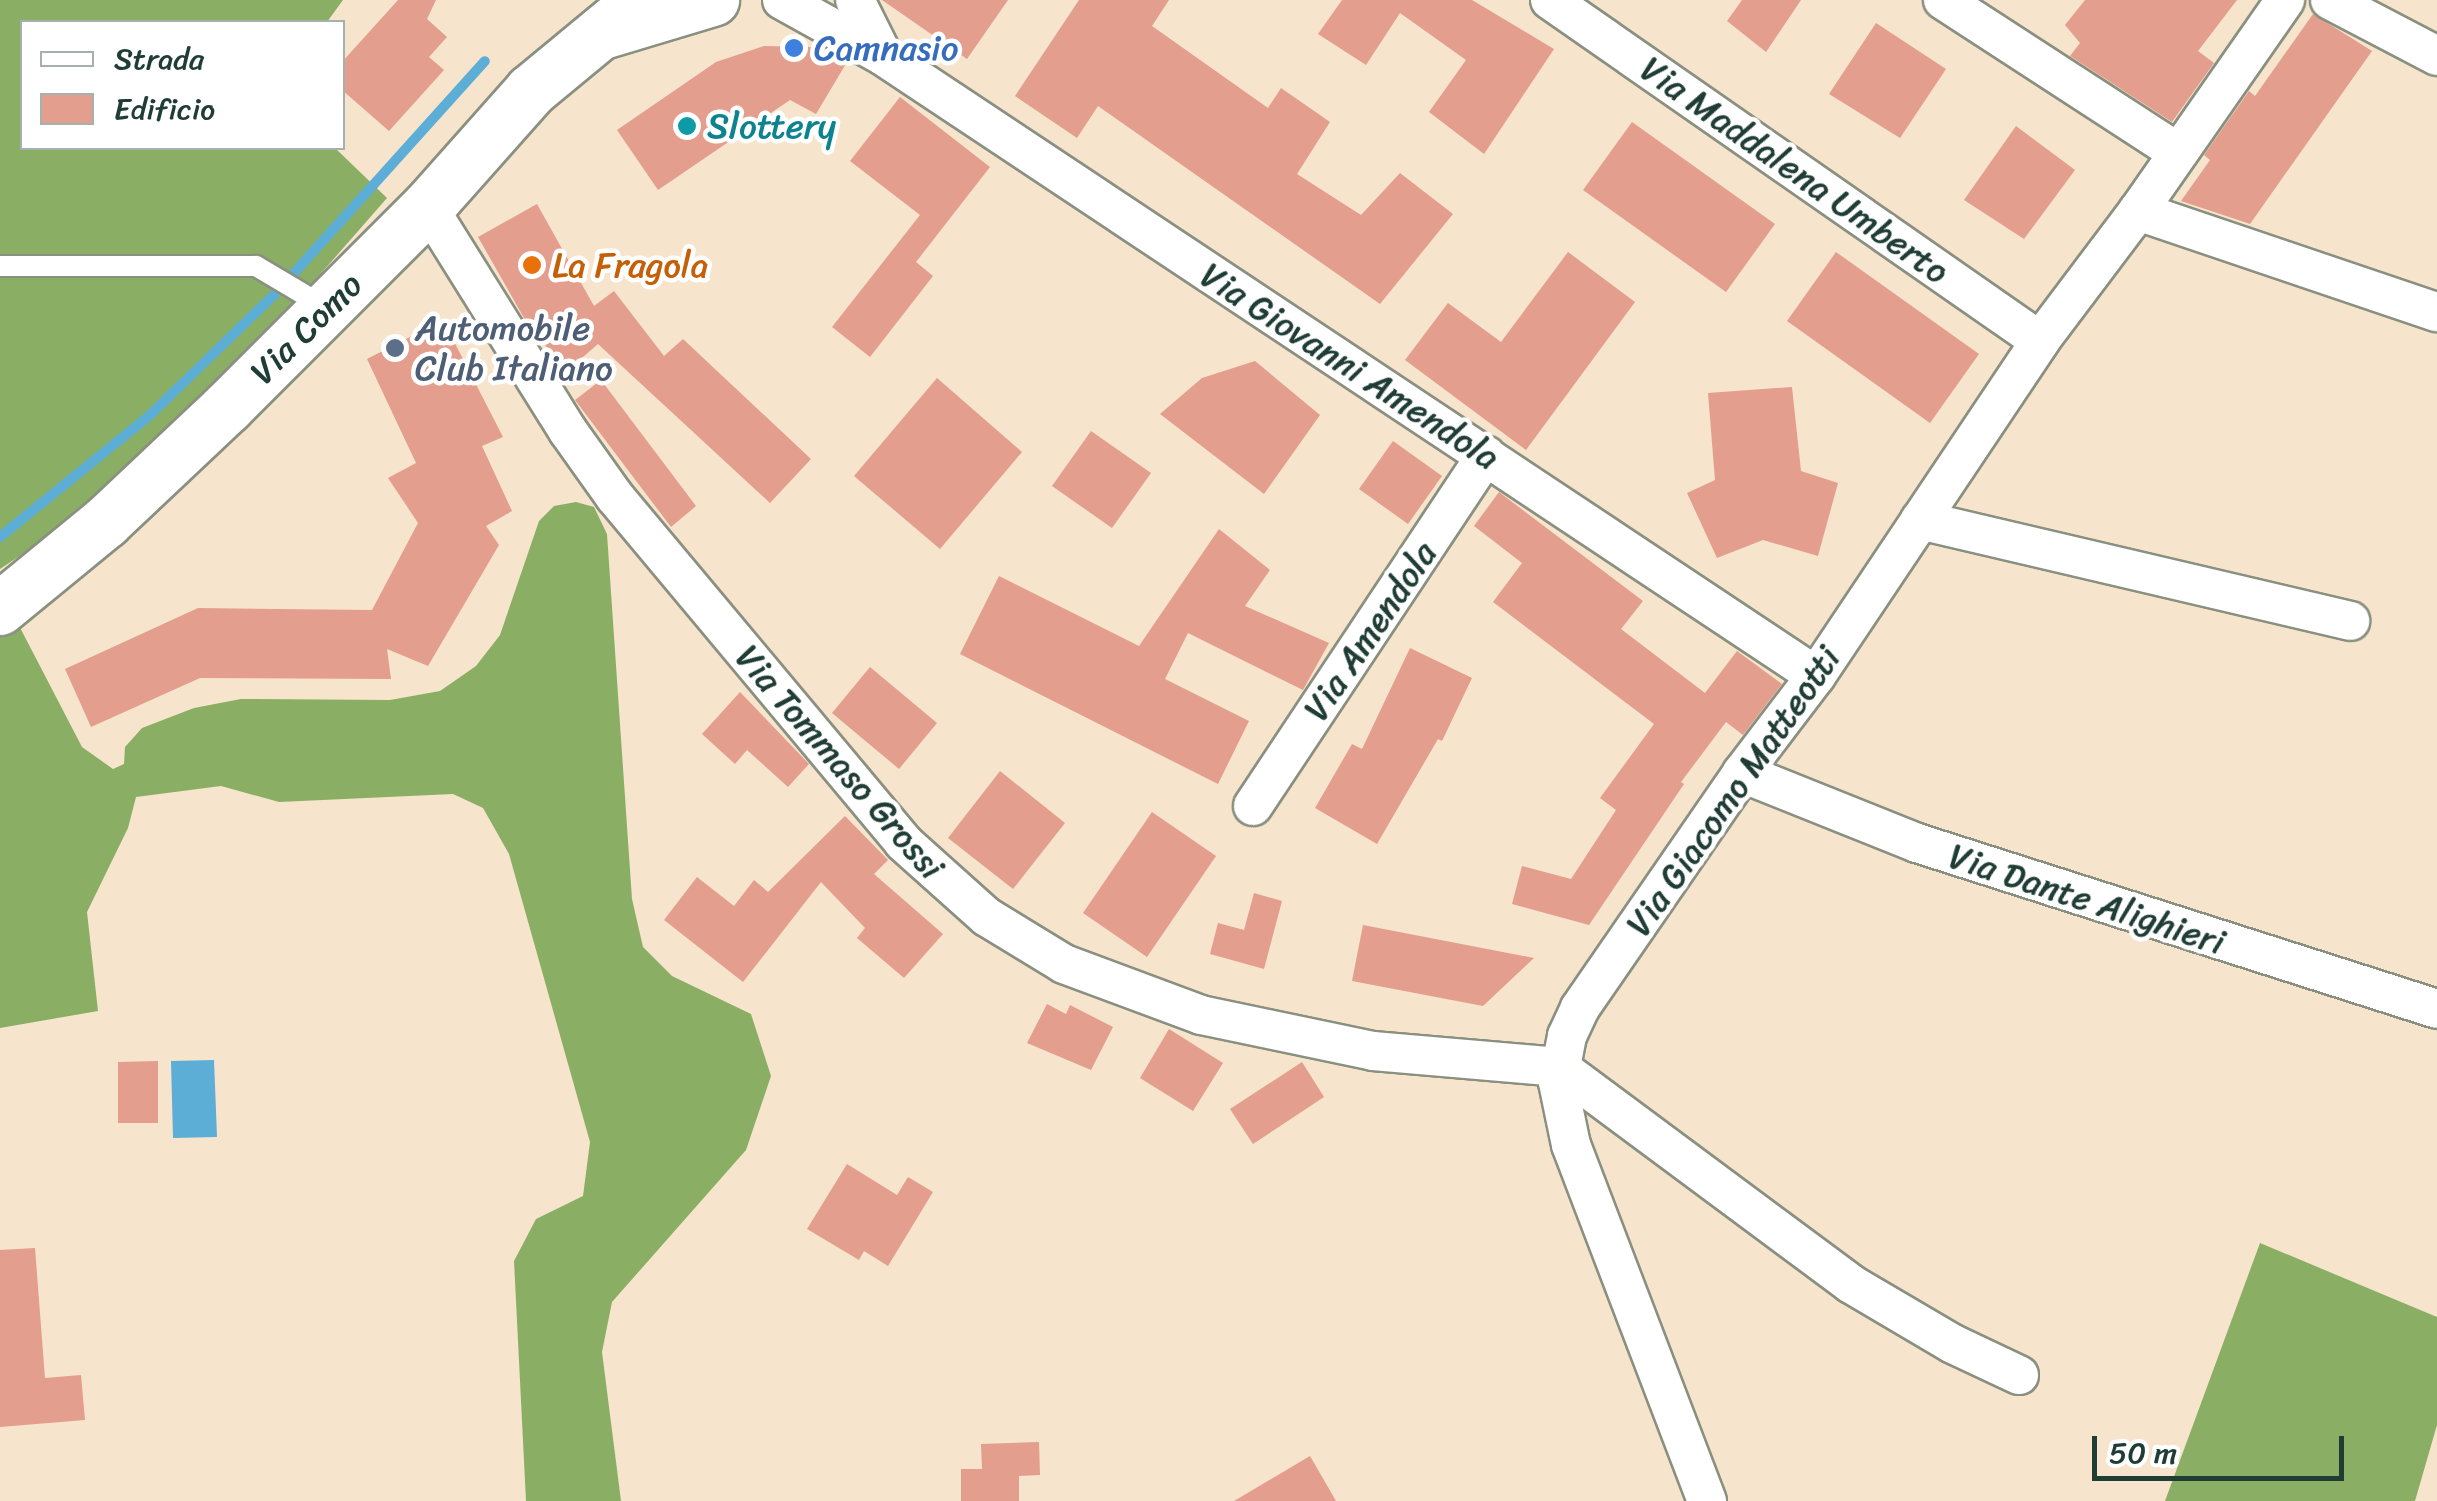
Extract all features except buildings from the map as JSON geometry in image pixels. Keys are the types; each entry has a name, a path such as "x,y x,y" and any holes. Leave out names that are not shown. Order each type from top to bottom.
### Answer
{"main road":[{"name":"Via Como","path":"0,610 106,522 228,408 428,207 530,91 641,0"},
{"name":"Via Como","path":"600,34 713,0"}],"street":[{"name":"Via Giovanni Amendola","path":"782,0 883,56 1816,676"},
{"name":"Via Giovanni Amendola","path":"855,0 883,56"},
{"name":"Via Maddalena Umberto","path":"1550,0 2040,341"},
{"path":"1943,0 2177,152"},
{"name":"Via Giacomo Matteotti","path":"1707,1501 1571,1145 1560,1104 1559,1067 1580,1008 1742,773 1816,676 2040,341 2138,211 2285,0"},
{"path":"2330,0 2437,56"},
{"name":"Via Tommaso Grossi","path":"428,207 589,462 902,842 968,902 1023,942 1106,984 1245,1026 1373,1051 1559,1067"},
{"path":"2138,211 2437,312"},
{"name":"Via Amendola","path":"1253,806 1486,456"},
{"path":"1920,520 2350,621"},
{"name":"Via Dante Alighieri","path":"1742,773 1935,849 2437,1009"},
{"path":"1559,1067 1851,1284 1920,1327 2019,1375"}],"lane":[{"path":"0,266 256,266 325,307"}],"green space":[{"path":"0,0 343,0 328,20 20,20 20,150 337,150 387,198 282,318 173,428 48,537 0,569"},
{"path":"576,502 594,507 607,534 632,899 643,947 672,976 751,1014 771,1076 746,1150 612,1302 602,1352 621,1501 526,1501 514,1261 536,1219 583,1196 590,1142 509,854 483,808 453,794 279,802 221,786 136,797 128,828 87,912 98,1011 0,1028 0,589 82,747 113,769 124,764 125,747 142,728 194,708 241,699 390,700 440,691 476,666 500,635 539,521 554,506"},
{"path":"2260,1243 2437,1317 2437,1425 2415,1501 2165,1501"}],"water":[{"path":"214,1060 217,1137 173,1138 171,1061"}],"waterway":[{"path":"0,537 149,416 276,293 485,61"}],"place":[{"name":"Camnasio","path":"794,48"},
{"name":"Slottery","path":"687,126"},
{"name":"La Fragola","path":"532,265"},
{"name":"Automobile Club Italiano","path":"395,348"}]}
